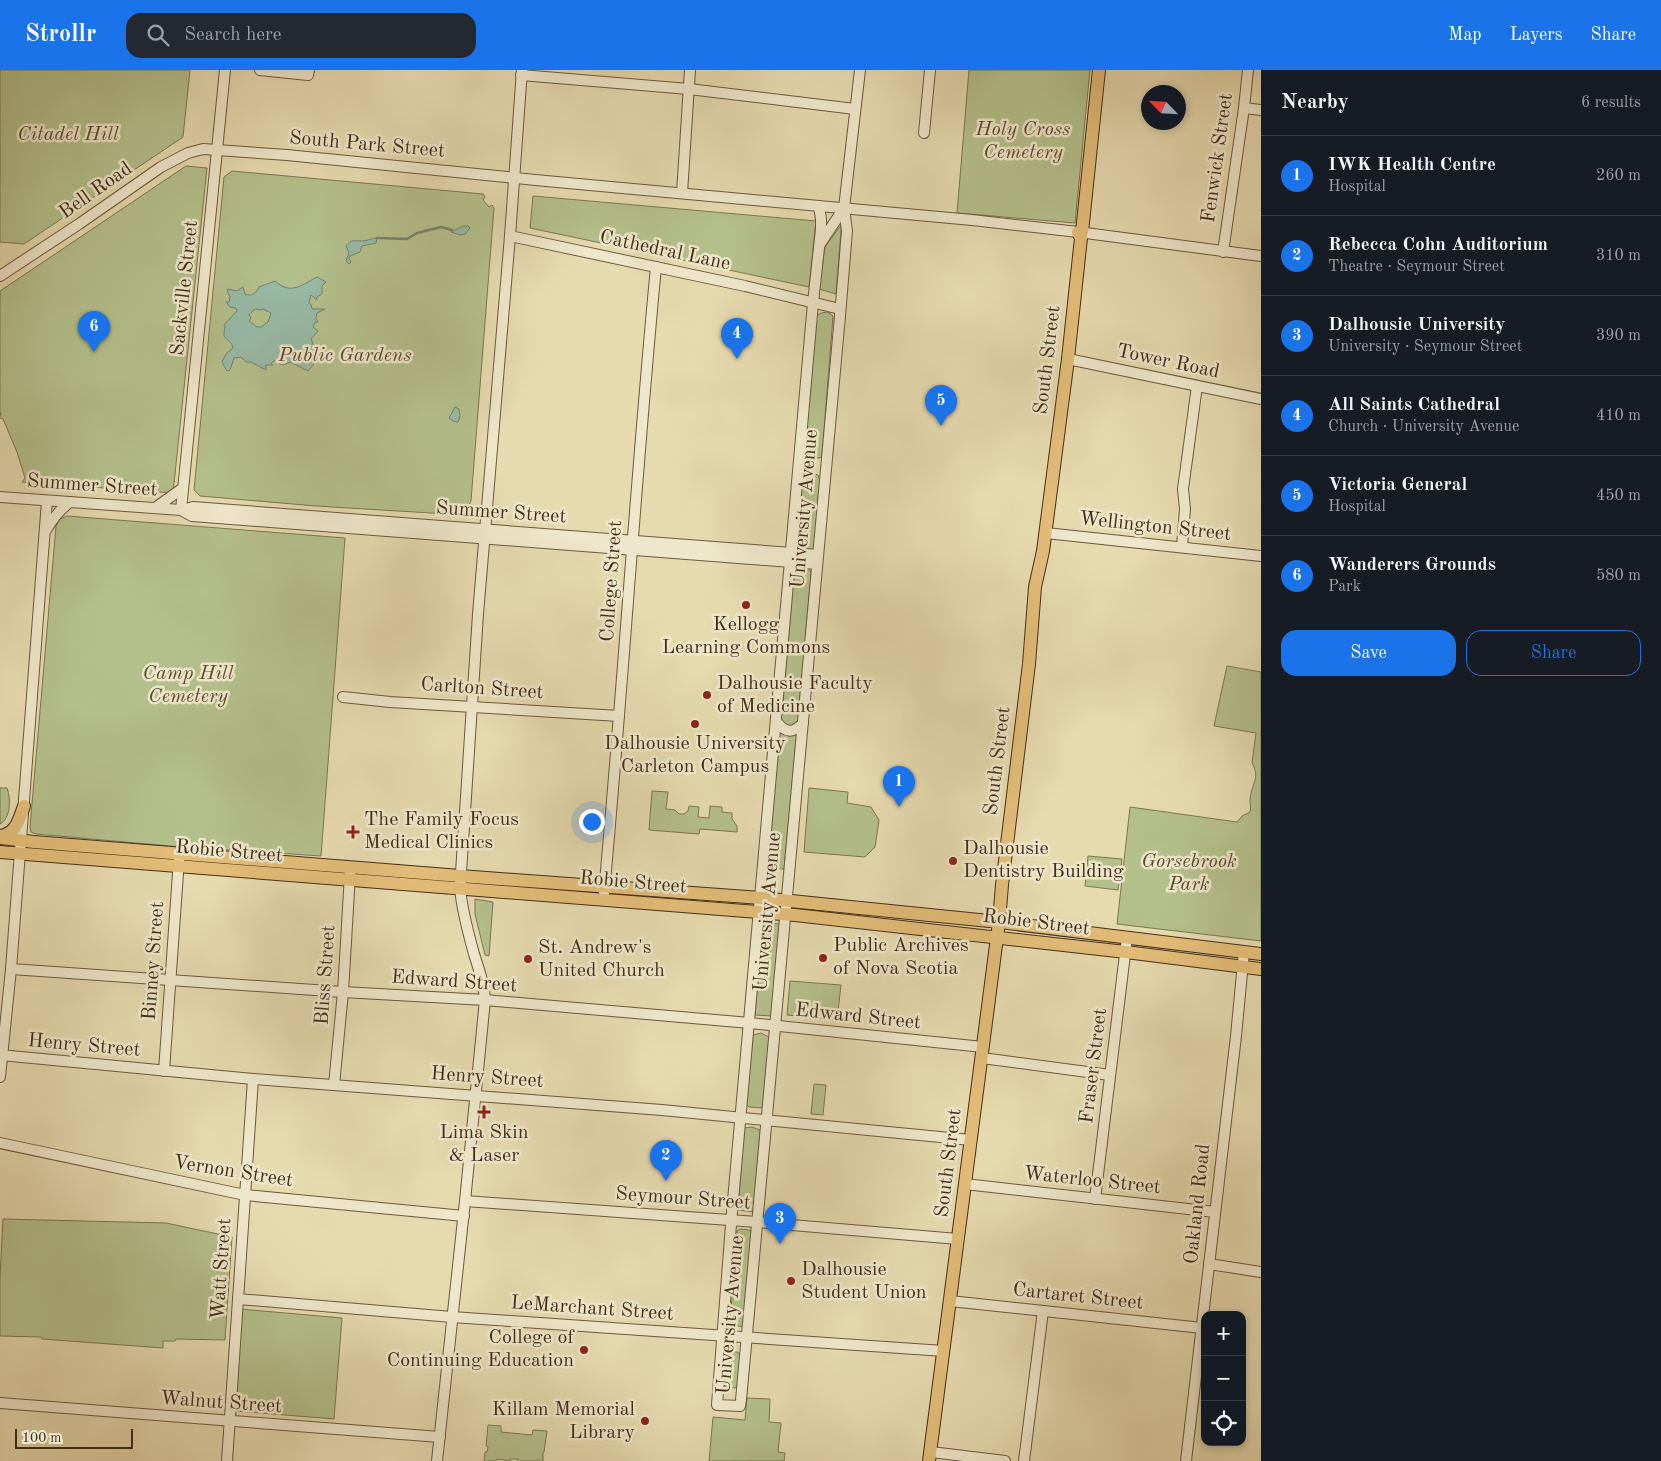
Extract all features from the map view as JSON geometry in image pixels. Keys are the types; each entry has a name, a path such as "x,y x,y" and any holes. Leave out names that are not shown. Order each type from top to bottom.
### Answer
{"main road":[{"name":"South Street","path":"930,1457 999,922 1029,664 1035,587 1046,533 1068,359 1081,238 1078,232 1082,232 1100,70"},
{"path":"0,837 6,836 13,831 18,824 24,806"},
{"name":"Robie Street","path":"0,837 351,867 460,882"},
{"name":"Robie Street","path":"0,852 350,880 460,882 604,892 761,898 999,922 1261,954"},
{"name":"Robie Street","path":"604,892 760,912 1126,952 1261,970"}],"street":[{"name":"Sackville Street","path":"181,510 224,70"},
{"path":"260,70 309,72"},
{"path":"682,193 690,70"},
{"path":"844,208 860,70"},
{"path":"924,133 930,70"},
{"name":"Fenwick Street","path":"1223,252 1248,70"},
{"path":"437,1461 485,1000 484,988 461,901 460,882 521,72 689,89 854,109"},
{"path":"1244,108 1261,110"},
{"name":"Bell Road","path":"0,276 161,167 188,153 203,149 217,150"},
{"name":"South Park Street","path":"217,150 844,208 1078,232 1261,256"},
{"name":"University Avenue","path":"818,206 821,219 820,245 812,302 717,1405 740,1406 847,231 844,208"},
{"name":"University Avenue","path":"820,245 844,208"},
{"name":"Cathedral Lane","path":"510,236 840,309"},
{"name":"College Street","path":"604,892 644,389 656,267"},
{"name":"Tower Road","path":"1068,359 1261,399"},
{"path":"1182,547 1185,509 1182,489 1197,386"},
{"path":"155,508 183,488"},
{"name":"Summer Street","path":"0,498 181,510 192,516 485,534 818,559"},
{"path":"0,1077 11,969 47,501"},
{"path":"45,533 53,518 70,502"},
{"name":"Wellington Street","path":"1046,533 1261,556"},
{"name":"Carlton Street","path":"343,697 390,702 619,716"},
{"path":"776,721 781,728 789,731 797,730 803,724"},
{"name":"Binney Street","path":"164,1071 179,853"},
{"name":"Bliss Street","path":"334,1085 343,992 351,867"},
{"name":"Fraser Street","path":"1095,1199 1127,938"},
{"name":"Oakland Road","path":"1204,1311 1244,952"},
{"name":"Edward Street","path":"11,969 485,1000 750,1023 982,1052 1110,1075"},
{"name":"Henry Street","path":"1,1055 253,1079 741,1117 971,1140"},
{"name":"Watt Street","path":"227,1461 253,1079"},
{"name":"Vernon Street","path":"0,1143 245,1195 464,1216"},
{"name":"Waterloo Street","path":"965,1184 1215,1212"},
{"name":"Seymour Street","path":"465,1201 732,1220 958,1239"},
{"path":"1209,1264 1261,1272"},
{"name":"LeMarchant Street","path":"238,1299 452,1317 944,1352"},
{"name":"Cartaret Street","path":"950,1301 1201,1328"},
{"path":"1024,1461 1043,1311"},
{"name":"Oakland Road","path":"1186,1461 1201,1336"},
{"name":"Walnut Street","path":"0,1403 440,1437"},
{"path":"930,1457 1006,1461"}],"green space":[{"name":"Citadel Hill","path":"0,70 190,70 183,137 24,244 0,242"},
{"name":"Holy Cross Cemetery","path":"969,70 1090,70 1075,223 957,213"},
{"path":"186,166 207,168 173,493 22,482 25,478 17,452 3,419 0,418 0,291"},
{"name":"Public Gardens","path":"232,171 483,194 485,197 483,200 489,207 492,205 494,208 471,501 464,515 316,506 200,496 194,490 224,177"},
{"path":"533,196 816,221 809,287 530,228"},
{"path":"841,225 836,294 819,289 825,247"},
{"path":"828,312 833,316 822,456 820,458 807,458 804,454 815,317 821,313"},
{"path":"806,474 818,475 820,481 814,547 813,551 800,551 796,543 802,479"},
{"name":"Camp Hill Cemetery","path":"67,516 345,538 321,856 170,846 31,832 56,526 60,519"},
{"path":"797,567 809,568 811,573 798,723 790,728 781,722 794,573"},
{"name":"Gorsebrook Park","path":"1227,666 1261,672 1261,941 1117,924 1130,807 1237,822 1242,816 1250,812 1251,794 1256,777 1255,768 1252,763 1256,733 1214,726"},
{"path":"780,731 797,733 784,869 767,868"},
{"path":"0,788 7,788 9,803 8,813 0,824"},
{"path":"809,788 848,792 847,803 871,807 879,820 875,847 865,857 804,852"},
{"path":"652,791 668,792 666,809 675,810 679,814 684,814 688,811 689,806 699,807 698,817 709,818 710,806 722,807 722,812 732,813 732,819 737,826 737,832 700,829 699,834 649,830"},
{"path":"1088,856 1122,859 1118,890 1085,886"},
{"path":"475,899 493,902 489,956 485,955 475,914"},
{"path":"763,923 780,924 772,1016 755,1015"},
{"path":"790,981 841,985 837,1020 787,1015"},
{"path":"761,1033 769,1037 763,1106 761,1108 749,1107 746,1104 753,1035"},
{"path":"814,1084 826,1085 823,1115 811,1114"},
{"path":"752,1127 760,1130 754,1212 738,1210 744,1128"},
{"path":"3,1219 166,1223 232,1237 225,1340 176,1339 175,1341 163,1341 163,1348 42,1339 41,1337 0,1336 0,1277"},
{"path":"740,1229 752,1232 743,1327 730,1324 737,1231"},
{"path":"240,1309 342,1318 334,1419 236,1411"},
{"path":"728,1352 738,1352 740,1356 738,1386 735,1388 726,1387 723,1384 726,1354"},
{"path":"747,1398 770,1399 769,1422 781,1423 778,1452 785,1453 784,1461 709,1461 713,1417 745,1420"},
{"path":"488,1425 501,1426 501,1432 532,1435 533,1430 547,1431 543,1461 497,1459 496,1461 484,1461 485,1452 487,1452 488,1447 486,1446"}],"shaded area":[{"path":"463,226 470,228 465,234 460,235 451,232"},
{"path":"377,238 376,243 362,246 360,252 350,256 351,262 349,264 346,261 349,253 346,246 349,242"},
{"path":"317,277 326,282 322,286 322,294 316,300 311,295 309,302 312,309 325,309 317,313 316,318 318,322 315,322 313,327 318,331 311,339 316,352 321,356 308,371 290,362 283,365 276,360 271,363 273,365 266,365 266,370 251,362 246,362 241,357 234,358 230,370 227,371 222,362 226,354 233,348 232,344 225,338 224,325 237,311 236,308 230,307 226,302 229,302 230,297 228,289 237,291 243,287 245,294 252,295 259,287 275,281 286,288 292,288","holes":["255,309 263,309 271,313 268,322 261,327 257,327 249,321 251,318 249,315"]},
{"path":"455,407 459,409 460,417 458,422 449,418"}],"waterway":[{"path":"377,238 407,239 417,233 441,227 452,230"}],"place":[{"name":"Wanderers Grounds","path":"94,352"},
{"name":"All Saints Cathedral","path":"737,359"},
{"name":"Victoria General","path":"941,426"},
{"name":"Kellogg Learning Commons","path":"746,605"},
{"name":"Dalhousie Faculty of Medicine","path":"707,695"},
{"name":"Dalhousie University Carleton Campus","path":"695,724"},
{"name":"IWK Health Centre","path":"899,807"},
{"name":"The Family Focus Medical Clinics","path":"353,832"},
{"name":"Dalhousie Dentistry Building","path":"953,861"},
{"name":"Public Archives of Nova Scotia","path":"823,958"},
{"name":"St. Andrew's United Church","path":"528,959"},
{"name":"Lima Skin & Laser","path":"484,1112"},
{"name":"Rebecca Cohn Auditorium","path":"666,1181"},
{"name":"Dalhousie University","path":"780,1244"},
{"name":"Dalhousie Student Union","path":"791,1281"},
{"name":"College of Continuing Education","path":"584,1350"},
{"name":"Killam Memorial Library","path":"645,1421"}]}
